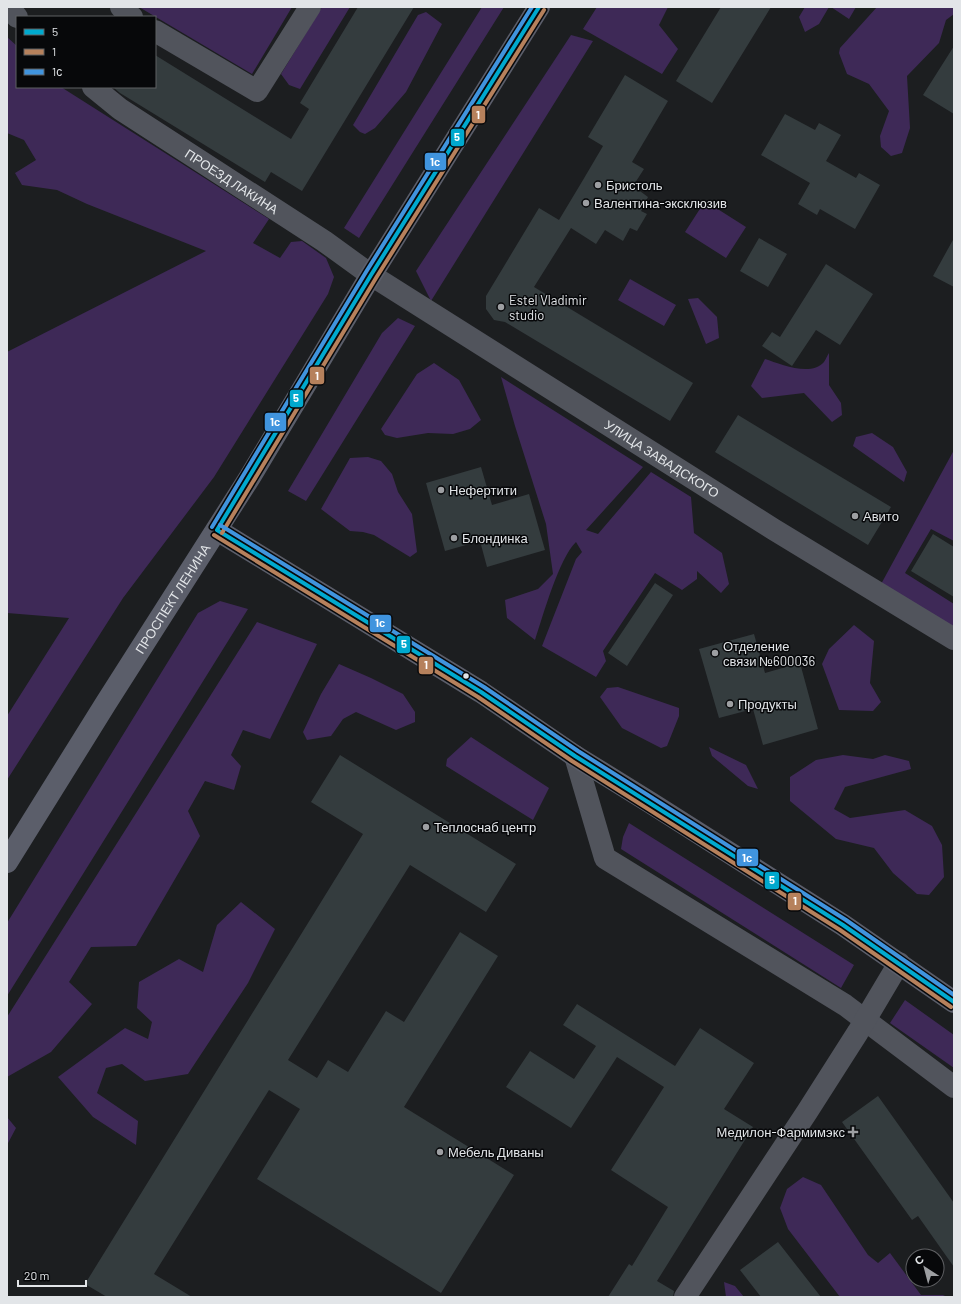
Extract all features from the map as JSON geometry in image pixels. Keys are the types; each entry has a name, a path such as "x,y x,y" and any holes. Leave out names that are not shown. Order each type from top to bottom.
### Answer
{"main road":[{"name":"ПРОСПЕКТ ЛЕНИНА","path":"7,862 106,703 217,530 371,275 539,7"},
{"path":"217,530 481,692 575,756 843,925 954,1002"}],"street":[{"path":"8,7 16,17"},
{"path":"121,7 131,16"},
{"path":"156,31 257,91 310,7"},
{"name":"ПРОЕЗД ЛАКИНА","path":"94,88 120,109 324,242 371,275"},
{"name":"УЛИЦА ЗАВАДСКОГО","path":"371,275 773,529 954,639"},
{"path":"575,756 605,858 845,1005 954,1087"},
{"path":"685,1297 807,1112 858,1032 864,1019 899,963"}],"shaded area":[{"path":"139,7 292,7 252,74"},
{"path":"322,7 350,7 300,89 289,85 281,74"},
{"path":"482,7 504,7 359,238 344,228"},
{"path":"597,7 668,7 659,25 678,49 662,74 583,29"},
{"path":"805,7 829,7 819,24 805,32 799,17"},
{"path":"831,7 856,7 849,19"},
{"path":"877,7 954,7 954,14 946,20 939,43 907,76 910,128 902,153 891,156 881,147 880,136 889,111 869,84 847,74 839,53 840,48"},
{"path":"426,12 442,24 406,92 375,128 365,134 360,132 353,125 418,15"},
{"path":"571,35 593,41 431,301 416,271"},
{"path":"7,37 16,45 16,88 63,88 269,219 253,243 280,258 291,242 302,241 326,258 334,277 328,294 214,477 123,598 7,780 7,716 69,618 7,613 7,352 206,251 87,204 57,190 22,185 15,173 36,160 24,140 7,133"},
{"path":"705,201 746,227 726,258 685,232"},
{"path":"630,279 676,305 664,326 618,300"},
{"path":"698,298 717,317 719,338 706,344 688,299"},
{"path":"398,318 415,326 306,501 288,491 382,333"},
{"path":"829,353 829,385 841,403 842,415 832,422 804,393 762,398 751,386 765,359 795,368 811,369 824,362"},
{"path":"434,363 459,380 481,420 470,429 453,434 428,433 397,438 385,435 381,429 417,374"},
{"path":"501,377 643,467 586,530 598,534 651,472 691,497 694,533 722,553 729,584 721,593 697,571 697,579 682,590 655,573 603,651 606,661 596,677 542,646 576,559 582,552 576,542 570,550 558,574 535,640 507,618 505,600 538,589 553,574 546,524"},
{"path":"872,433 893,447 907,472 904,482 853,446 856,437"},
{"path":"954,450 954,541 931,529 905,573 954,604 954,632 880,586"},
{"path":"368,457 381,461 392,474 398,492 412,514 417,552 410,557 374,535 350,531 321,509 350,458"},
{"path":"220,601 248,609 7,996 7,923 198,613"},
{"path":"257,622 317,644 270,739 243,730 231,755 241,766 234,790 205,781 188,811 200,836 136,946 91,947 69,982 92,1004 51,1052 7,1077 7,1017"},
{"path":"854,625 874,641 870,683 881,702 873,711 839,710 822,664 829,649"},
{"path":"339,664 403,694 415,712 415,722 396,730 356,712 343,719 331,736 307,740 303,732 321,694"},
{"path":"618,687 679,708 679,716 667,746 661,748 622,728 600,697 607,688"},
{"path":"471,737 549,788 533,820 446,766 447,759"},
{"path":"709,747 746,765 758,789 748,786 712,756"},
{"path":"843,755 873,759 885,755 909,761 911,769 845,787 834,809 850,818 905,810 932,826 942,845 944,877 929,895 917,894 893,873 874,848 836,839 790,801 790,777 816,760"},
{"path":"629,823 854,965 841,988 621,849 623,837"},
{"path":"241,902 275,929 248,983 188,1074 145,1081 122,1064 106,1068 97,1093 138,1121 136,1145 93,1117 58,1077 125,1028 148,1039 152,1022 137,1008 139,982 179,959 203,972 217,925"},
{"path":"905,1000 954,1035 954,1068 890,1023"},
{"path":"7,1117 16,1128 7,1145"},
{"path":"803,1177 821,1185 868,1255 878,1263 890,1253 905,1273 905,1288 916,1288 921,1295 943,1295 947,1297 840,1297 788,1229 780,1208 787,1189"},
{"path":"724,1282 735,1286 744,1297 726,1297"}],"building":[{"path":"358,7 414,7 302,191 271,172 265,182 114,88 156,88 156,56 291,139 309,109 300,103"},
{"path":"721,7 771,7 712,103 676,81"},
{"path":"954,46 954,114 923,95"},
{"path":"625,75 668,101 632,162 644,169 633,186 648,197 641,211 647,214 637,231 630,228 623,241 605,230 596,244 571,228 534,287 693,383 670,421 505,322 494,320 486,309 486,296 539,208 559,220 583,180 603,146 588,137"},
{"path":"785,114 815,130 819,123 841,135 826,161 856,178 859,173 880,185 855,229 820,209 817,215 798,204 810,183 761,155"},
{"path":"759,238 787,254 768,287 740,271"},
{"path":"954,238 954,287 933,276"},
{"path":"826,264 873,294 840,345 816,330 792,366 762,346 772,332 780,337"},
{"path":"738,415 891,507 868,545 715,452"},
{"path":"481,467 492,505 529,494 545,550 487,567 480,541 445,551 426,483"},
{"path":"933,534 954,547 954,597 911,571"},
{"path":"655,583 673,595 627,666 608,653"},
{"path":"754,634 765,673 800,663 818,729 763,745 753,709 719,718 699,649"},
{"path":"340,755 516,864 486,912 410,865 288,1060 317,1078 328,1060 348,1072 386,1011 404,1022 460,932 498,956 404,1107 514,1175 441,1293 257,1179 300,1109 269,1090 154,1274 192,1297 107,1297 85,1284 363,834 311,802"},
{"path":"577,1004 675,1066 700,1028 754,1063 724,1109 753,1127 657,1281 674,1291 673,1297 608,1297 629,1264 632,1266 668,1207 611,1170 664,1087 617,1057 571,1128 506,1087 530,1051 574,1079 596,1046 563,1025"},
{"path":"878,1096 954,1203 954,1267 945,1254 945,1248 941,1248 918,1216 912,1220 842,1122"},
{"path":"778,1242 821,1297 761,1297 740,1270"}],"transit line":[{"name":"1с","path":"212,527 366,272 532,7"},
{"name":"5","path":"217,530 371,275 539,7"},
{"name":"1","path":"222,533 376,278 544,10"},
{"name":"1с","path":"220,525 484,687 578,751 846,920 954,995"},
{"name":"5","path":"217,530 481,692 575,756 843,925 954,1002"},
{"name":"1","path":"214,535 478,697 572,761 840,930 951,1007"}],"place":[{"name":"Бристоль","path":"598,185"},
{"name":"Валентина-эксклюзив","path":"586,203"},
{"name":"Estel Vladimir studio","path":"501,307"},
{"name":"Нефертити","path":"441,490"},
{"name":"Авито","path":"855,516"},
{"name":"Блондинка","path":"454,538"},
{"name":"Отделение связи №600036","path":"715,653"},
{"name":"Продукты","path":"730,704"},
{"name":"Теплоснаб центр","path":"426,827"},
{"name":"Медилон-Фармимэкс","path":"853,1132"},
{"name":"Мебель Диваны","path":"440,1152"}]}
